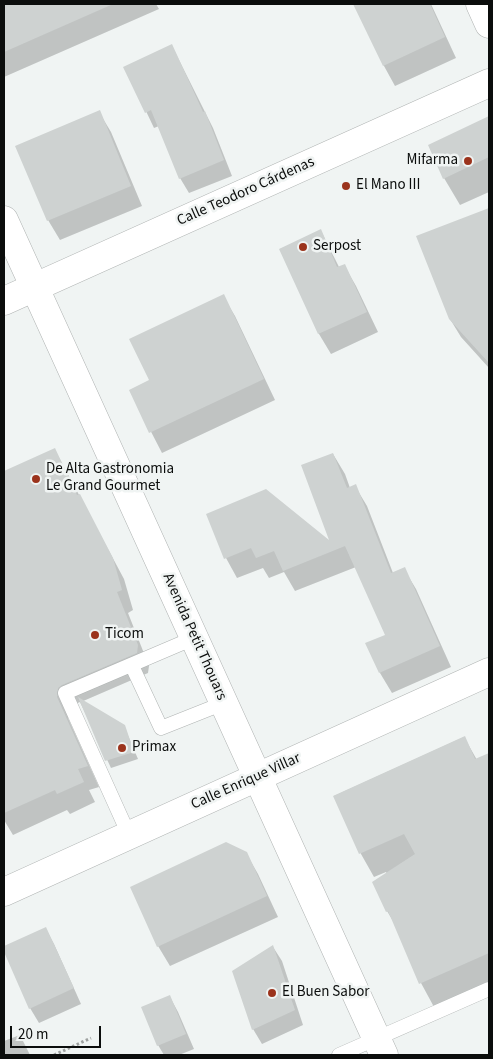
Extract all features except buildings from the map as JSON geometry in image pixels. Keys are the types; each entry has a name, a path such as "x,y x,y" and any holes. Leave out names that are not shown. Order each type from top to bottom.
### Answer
{"street":[{"path":"480,4 489,24"},
{"name":"Calle Teodoro Cárdenas","path":"4,301 489,83"},
{"name":"Avenida Petit Thouars","path":"4,220 380,1047"},
{"name":"Calle Enrique Villar","path":"4,892 488,675"}],"lane":[{"path":"129,835 65,693 194,638"},
{"path":"132,666 161,728 224,702"},
{"path":"339,1055 380,1047 489,989"}],"path":[{"path":"54,1055 91,1038"}],"place":[{"name":"Mifarma","path":"468,161"},
{"name":"El Mano III","path":"346,186"},
{"name":"Serpost","path":"303,247"},
{"name":"De Alta Gastronomia Le Grand Gourmet","path":"36,479"},
{"name":"Ticom","path":"95,635"},
{"name":"Primax","path":"122,748"},
{"name":"El Buen Sabor","path":"272,993"}]}
